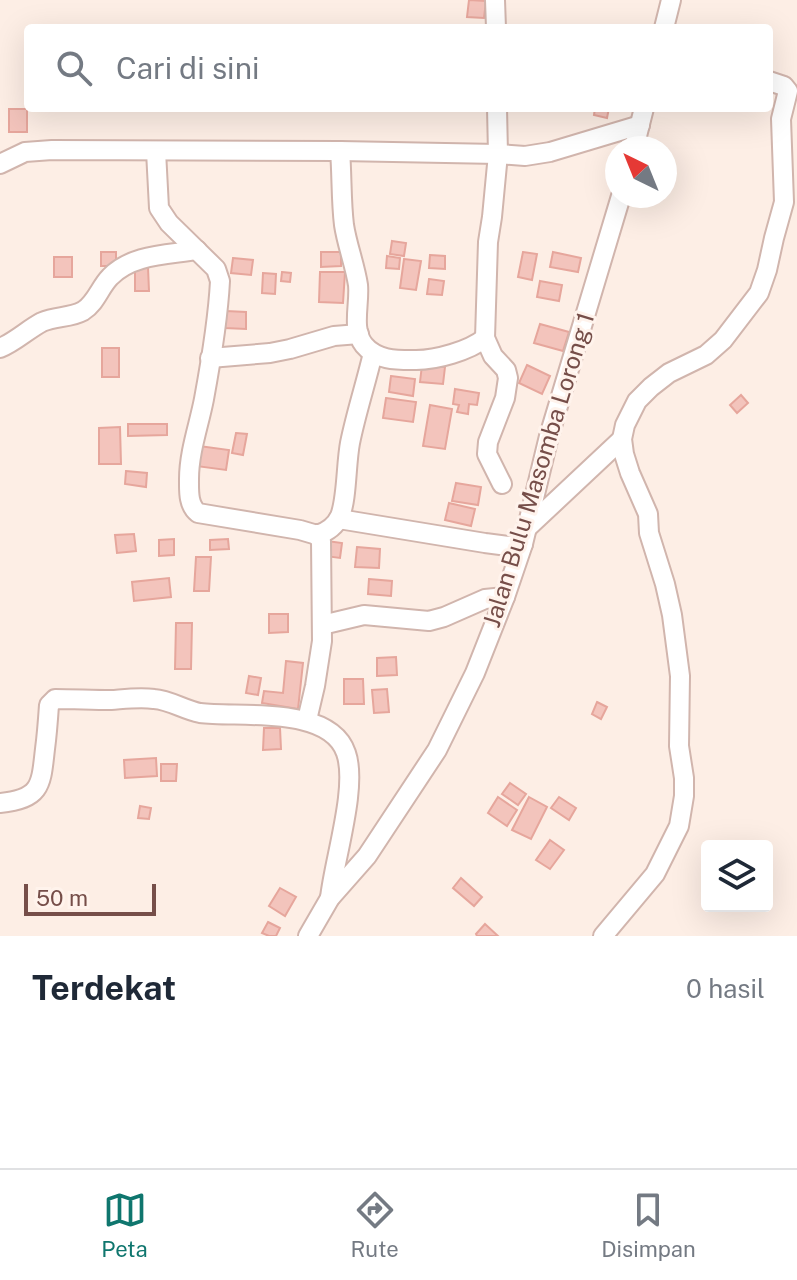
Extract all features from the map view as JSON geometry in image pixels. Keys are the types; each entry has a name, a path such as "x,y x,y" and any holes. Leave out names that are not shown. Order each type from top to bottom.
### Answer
{"street":[{"path":"495,0 496,24"},
{"path":"665,24 671,0"},
{"path":"603,936 655,874 679,826 684,796 679,746 680,676 672,615 649,533 648,514 630,473 622,439 637,401 669,373 706,355 723,340 759,293 784,202 781,119 788,91 773,82"},
{"path":"497,112 498,154 488,242 485,338 508,378 505,398 488,442 487,454 502,484"},
{"path":"0,164 25,152 52,150 340,151 525,156 550,152 642,117"},
{"path":"156,151 159,208 169,223 216,269 220,281 189,475 190,502 194,510 210,515 300,530 317,535 321,541 322,625 315,686 307,720"},
{"path":"340,151 344,225 358,288 359,334 364,345 384,359 426,360 442,357 485,338"},
{"name":"Jalan Bulu Masomba Lorong 1","path":"308,936 330,898 367,856 437,750 475,673 505,597 524,536 549,436 617,208"},
{"path":"0,348 42,322 73,316 87,308 110,277 125,266 142,258 197,250"},
{"path":"210,358 270,353 334,336 359,334"},
{"path":"317,535 333,527 343,506 351,441 373,353"},
{"path":"339,519 508,546 524,536 622,439"},
{"path":"322,625 364,615 429,621 485,599 505,597"},
{"path":"0,803 28,796 41,782 49,705 55,699 153,698 201,713 307,720 325,728 342,743 348,762 347,801 330,898"}],"building":[{"path":"469,0 486,1 484,18 467,17"},
{"path":"9,109 24,109 27,112 27,132 9,132"},
{"path":"594,112 608,112 607,118 594,115"},
{"path":"392,241 406,243 404,256 390,254"},
{"path":"101,252 116,252 116,266 101,266"},
{"path":"321,252 341,252 341,266 321,267"},
{"path":"523,252 537,254 532,280 518,277"},
{"path":"553,252 581,258 578,272 550,267"},
{"path":"430,255 445,256 445,269 429,268"},
{"path":"387,256 400,258 399,269 386,268"},
{"path":"54,257 72,257 72,277 54,277"},
{"path":"233,258 253,260 251,275 231,273"},
{"path":"404,259 421,261 416,290 400,288"},
{"path":"135,267 148,267 149,291 135,291"},
{"path":"282,272 291,273 290,282 281,281"},
{"path":"320,272 345,272 343,303 319,302"},
{"path":"263,273 276,274 275,294 262,293"},
{"path":"429,279 444,281 442,295 427,294"},
{"path":"540,281 562,285 559,301 537,297"},
{"path":"226,311 246,312 246,329 225,328"},
{"path":"540,324 569,332 563,351 534,343"},
{"path":"102,348 119,348 119,377 102,377"},
{"path":"422,365 445,367 443,384 420,382"},
{"path":"527,365 550,376 542,394 519,383"},
{"path":"391,376 415,379 413,396 389,392"},
{"path":"455,389 479,393 477,405 469,404 468,414 457,412 459,405 453,404"},
{"path":"741,395 748,403 737,413 730,405"},
{"path":"386,398 416,402 413,422 383,418"},
{"path":"430,405 452,409 445,449 423,446"},
{"path":"128,424 167,424 167,435 128,436"},
{"path":"120,427 121,464 99,464 99,428"},
{"path":"236,433 247,434 243,455 232,453"},
{"path":"199,446 229,450 226,470 196,466"},
{"path":"126,471 147,473 146,487 125,484"},
{"path":"456,483 481,487 478,505 452,501"},
{"path":"449,503 475,509 471,526 445,520"},
{"path":"134,534 136,551 117,553 115,535"},
{"path":"174,539 174,555 159,556 159,540"},
{"path":"228,539 229,549 210,550 210,540"},
{"path":"327,541 342,543 340,558 325,556"},
{"path":"357,547 380,549 379,568 355,567"},
{"path":"196,557 211,557 209,591 194,591"},
{"path":"169,578 171,597 134,601 132,582"},
{"path":"369,579 392,581 391,596 368,594"},
{"path":"269,614 288,614 288,632 269,633"},
{"path":"176,623 192,623 191,669 175,669"},
{"path":"396,657 397,675 377,676 377,658"},
{"path":"286,661 303,663 298,709 262,703 264,691 283,693"},
{"path":"249,676 261,678 258,695 246,693"},
{"path":"344,679 363,679 364,704 344,704"},
{"path":"387,689 389,712 374,713 372,690"},
{"path":"597,702 607,707 601,719 592,714"},
{"path":"264,728 280,728 281,749 263,750"},
{"path":"156,758 157,776 125,778 124,760"},
{"path":"161,764 177,764 176,781 161,781"},
{"path":"510,783 526,794 518,805 502,794"},
{"path":"498,797 517,810 507,826 488,813"},
{"path":"529,797 547,807 531,839 512,830"},
{"path":"559,797 576,808 569,820 551,808"},
{"path":"140,806 151,808 149,819 138,818"},
{"path":"550,840 564,850 550,869 536,860"},
{"path":"461,878 482,897 474,906 453,888"},
{"path":"280,888 296,897 285,916 269,906"},
{"path":"268,922 280,928 276,936 262,933"},
{"path":"485,924 498,936 477,936"}]}
